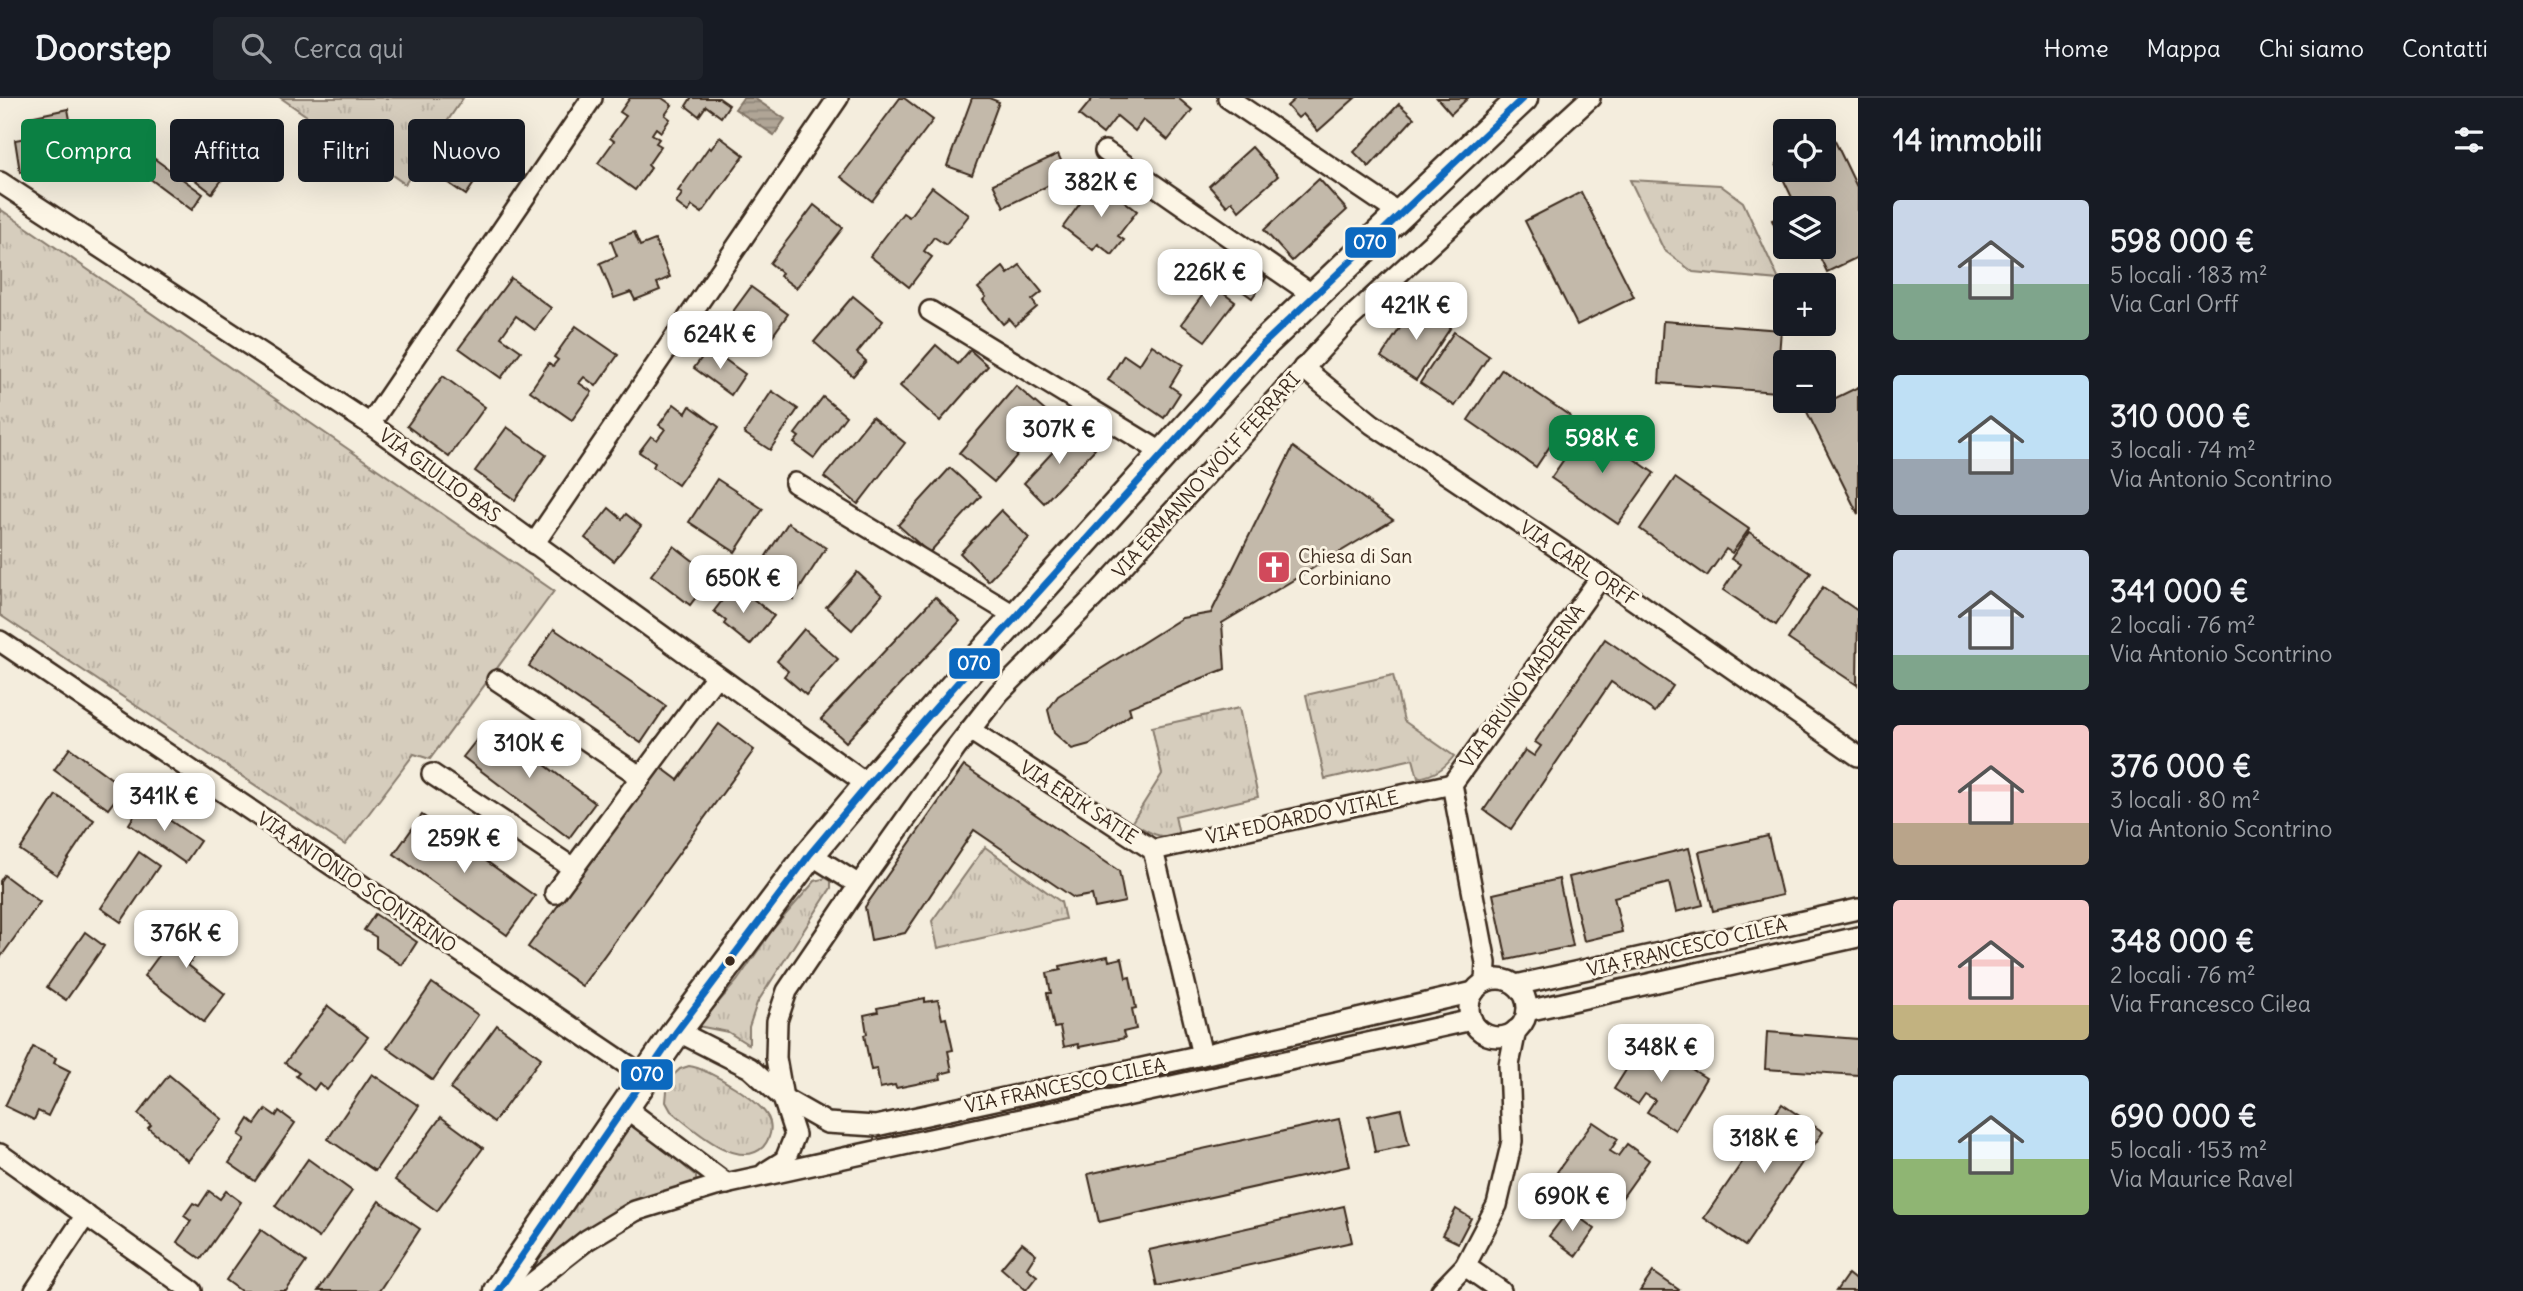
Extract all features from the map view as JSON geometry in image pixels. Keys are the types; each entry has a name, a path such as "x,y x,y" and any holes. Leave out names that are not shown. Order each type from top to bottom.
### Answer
{"street":[{"path":"370,424 592,98"},
{"path":"534,544 838,98"},
{"path":"1228,98 1400,214"},
{"path":"498,1291 644,1076 810,854 868,785 1257,350 1523,98"},
{"name":"VIA ERMANNO WOLF FERRARI","path":"759,1176 785,1160 795,1135 783,1098 776,1058 777,1021 787,991 970,730 999,693 1099,592 1372,296 1590,98"},
{"path":"1105,150 1313,295"},
{"name":"VIA GIULIO BAS","path":"0,182 370,424 868,785"},
{"path":"930,311 1163,453"},
{"name":"VIA CARL ORFF","path":"1303,368 1379,429 1601,577 1858,756"},
{"path":"796,483 1017,617"},
{"name":"VIA BRUNO MADERNA","path":"1492,980 1452,784 1601,577"},
{"name":"VIA ANTONIO SCONTRINO","path":"0,641 644,1076"},
{"path":"555,892 716,676"},
{"path":"497,680 641,777"},
{"name":"VIA ERIK SATIE","path":"970,730 1153,850 1202,1055"},
{"path":"432,774 573,868"},
{"name":"VIA EDOARDO VITALE","path":"1153,850 1452,784"},
{"path":"810,854 859,885"},
{"name":"VIA FRANCESCO CILEA","path":"677,1031 750,1069 783,1098 827,1123 876,1126 1202,1055 1492,980 1858,909"},
{"name":"VIA FRANCESCO CILEA","path":"1527,1011 1858,937"},
{"path":"1492,980 1523,992 1527,1011 1525,1020 1516,1030 1503,1036 1494,1036 1477,1028 1472,1020 1470,1001 1492,980"},
{"name":"VIA FRANCESCO CILEA","path":"523,1291 587,1240 635,1211 727,1184 1472,1020"},
{"path":"1441,1291 1465,1266 1497,1205 1506,1174 1512,1141 1509,1065 1516,1030"},
{"path":"1494,1036 1509,1065"},
{"path":"623,1106 727,1184"},
{"path":"0,1154 192,1291"},
{"path":"35,1291 86,1215"},
{"path":"1465,1266 1501,1291"}],"green space":[{"path":"281,98 463,98 449,119 408,119 408,180 405,184 394,176 394,119 311,119"},
{"path":"1630,180 1720,185 1743,202 1776,273 1773,273 1773,279 1693,272 1664,250"},
{"path":"0,209 554,591 430,759 414,754 345,845 0,615"},
{"path":"1393,675 1404,721 1454,756 1438,771 1418,778 1413,759 1325,779 1306,695"},
{"path":"1239,708 1258,797 1175,816 1179,835 1160,836 1132,822 1162,774 1152,727"},
{"path":"985,847 1061,902 1065,919 938,948 932,921"},
{"path":"826,878 831,881 831,888 757,1003 749,1027 749,1045 728,1032 698,1026 737,981 773,929 815,881"},
{"path":"689,1066 722,1079 758,1105 771,1125 770,1135 763,1147 753,1153 728,1151 671,1111 666,1102 668,1080 680,1069"},
{"path":"625,1117 696,1176 696,1180 523,1281 522,1263"}],"shaded area":[{"path":"743,98 754,98 785,119 774,135 735,109"}],"building":[{"path":"630,98 662,98 672,105 665,115 670,119 661,132 656,128 652,134 659,139 656,143 661,146 648,165 651,168 635,190 598,163 614,141 610,138 626,116 620,112"},
{"path":"691,98 719,98 729,105 721,117 706,106 699,116 686,106"},
{"path":"900,98 904,98 933,120 872,201 841,177"},
{"path":"972,98 989,98 999,102 972,175 947,166"},
{"path":"1093,98 1178,98 1192,110 1168,140 1143,120 1135,131 1117,116 1103,134 1079,115"},
{"path":"1296,98 1355,98 1318,131 1303,114 1298,118 1287,106"},
{"path":"1437,98 1468,98 1451,114"},
{"path":"1399,104 1414,118 1369,167 1354,152"},
{"path":"68,109 70,119 29,119"},
{"path":"720,137 744,155 702,213 692,206 688,212 676,203 682,194 678,191 709,147 711,149"},
{"path":"21,139 20,172 15,140"},
{"path":"1836,143 1858,189 1858,257 1827,272 1821,259 1836,259 1836,196 1791,196 1785,182 1836,182"},
{"path":"1252,147 1278,176 1239,211 1232,201 1227,206 1209,186"},
{"path":"1058,154 1068,176 1004,207 993,184"},
{"path":"156,160 170,170 170,182 186,182 203,194 192,210 154,182"},
{"path":"1319,179 1347,210 1292,261 1264,230"},
{"path":"1097,180 1137,211 1118,236 1124,240 1112,255 1098,244 1093,250 1063,227"},
{"path":"198,182 220,182 212,193"},
{"path":"447,182 475,182 466,195"},
{"path":"932,187 969,215 946,245 934,237 924,251 932,257 909,287 870,256 903,213 909,217"},
{"path":"1581,192 1634,297 1577,325 1525,221"},
{"path":"814,205 843,228 796,288 780,276 782,273 770,263"},
{"path":"634,232 640,246 655,240 670,277 657,283 660,290 635,300 631,292 614,298 600,263 617,256 611,241"},
{"path":"1020,265 1042,292 1032,300 1037,307 1015,326 1009,319 1003,324 983,300 986,297 978,288 1003,267 1008,274"},
{"path":"1252,268 1266,278 1252,298 1238,288"},
{"path":"1220,272 1232,280 1223,293 1235,302 1205,341 1181,324"},
{"path":"511,278 551,308 535,330 516,316 501,337 521,351 501,378 459,348"},
{"path":"751,287 788,314 761,352 723,325"},
{"path":"853,296 883,321 857,353 866,361 853,376 814,342"},
{"path":"1416,304 1451,327 1416,380 1381,357"},
{"path":"1663,321 1773,329 1773,336 1781,336 1779,350 1773,350 1773,392 1659,383"},
{"path":"576,326 618,355 596,386 584,377 579,383 592,392 572,420 530,391 549,363 553,366 558,360 554,357"},
{"path":"1454,332 1489,356 1455,406 1420,383"},
{"path":"936,345 958,364 970,350 988,366 940,421 900,386"},
{"path":"1152,345 1183,365 1170,386 1180,393 1164,418 1108,380 1124,355 1139,365"},
{"path":"709,348 745,374 731,395 694,368"},
{"path":"1502,369 1570,416 1536,467 1468,420"},
{"path":"443,376 485,407 449,457 407,426"},
{"path":"1016,386 1051,416 994,482 959,453"},
{"path":"1858,387 1858,514 1808,413 1836,413 1836,398"},
{"path":"772,391 798,409 770,450 744,433"},
{"path":"823,397 846,416 814,458 794,443 799,437 795,434"},
{"path":"674,404 686,413 690,406 719,427 678,485 653,467 655,463 639,452 651,436 657,440 665,429 659,425"},
{"path":"872,417 905,443 858,504 824,477"},
{"path":"1587,426 1654,473 1618,524 1551,478"},
{"path":"507,427 546,455 515,500 475,471"},
{"path":"1074,429 1095,449 1044,503 1024,483"},
{"name":"Chiesa di San Corbiniano","path":"1293,447 1393,520 1222,623 1225,669 1129,707 1131,714 1090,744 1072,749 1054,733 1048,710 1058,696 1182,618 1211,613"},
{"path":"950,468 981,496 929,553 898,525"},
{"path":"1675,478 1749,529 1732,553 1726,549 1707,576 1640,529"},
{"path":"717,479 763,509 735,552 689,522"},
{"path":"609,508 622,519 626,514 641,526 614,561 585,538"},
{"path":"1001,510 1029,538 988,581 960,553"},
{"path":"788,523 826,548 793,599 764,580 775,562 766,556"},
{"path":"1749,532 1811,573 1776,625 1723,590 1740,564 1731,559"},
{"path":"674,546 705,570 699,579 706,584 690,605 651,575"},
{"path":"857,572 882,595 852,630 826,607"},
{"path":"735,584 774,616 750,645 724,624 726,621 714,611"},
{"path":"1823,587 1858,611 1857,685 1788,639"},
{"path":"935,597 960,621 846,742 821,719"},
{"path":"554,629 666,706 641,743 529,666"},
{"path":"804,629 838,659 806,695 784,676 788,671 777,661"},
{"path":"1605,639 1673,686 1655,712 1611,682 1511,829 1484,810 1525,750 1534,756 1541,746 1535,742"},
{"path":"490,723 595,803 569,838 463,757"},
{"path":"719,724 754,750 582,986 528,947 659,766 678,780"},
{"path":"70,748 124,788 108,809 54,770"},
{"path":"964,766 1119,871 1125,902 1095,908 1092,895 1074,898 974,830 905,933 871,940 865,907"},
{"path":"56,795 94,820 57,875 20,850"},
{"path":"143,802 200,841 185,863 129,824"},
{"path":"422,815 535,896 507,935 394,854"},
{"path":"1768,836 1782,895 1713,911 1699,852"},
{"path":"1689,848 1703,905 1676,912 1669,883 1614,897 1622,932 1584,941 1569,877"},
{"path":"139,852 159,866 121,922 101,908"},
{"path":"4,875 40,902 0,958 0,881"},
{"path":"1559,879 1573,946 1507,960 1493,894"},
{"path":"191,912 214,930 188,965 225,994 204,1022 144,976"},
{"path":"375,914 417,942 402,965 376,948 376,937 364,930"},
{"path":"85,932 104,946 66,1000 47,987"},
{"path":"1108,956 1109,961 1122,958 1126,978 1130,977 1136,1008 1132,1009 1136,1029 1123,1032 1125,1038 1079,1047 1078,1044 1064,1047 1060,1027 1054,1028 1047,993 1051,993 1047,973 1061,970 1060,966"},
{"path":"432,983 478,1015 433,1080 387,1048"},
{"path":"925,998 925,1002 938,1000 942,1019 946,1018 953,1050 948,1051 952,1071 940,1074 941,1079 896,1088 895,1085 880,1088 877,1069 871,1070 864,1035 867,1034 864,1015 878,1012 877,1008"},
{"path":"328,1006 368,1037 327,1090 319,1083 314,1090 296,1076 299,1073 285,1063"},
{"path":"497,1025 541,1058 494,1122 450,1089"},
{"path":"1767,1032 1858,1039 1858,1075 1765,1069"},
{"path":"1645,1040 1706,1078 1675,1130 1647,1112 1655,1100 1645,1094 1638,1104 1614,1089"},
{"path":"33,1047 56,1058 54,1063 70,1071 48,1116 38,1111 34,1120 5,1106"},
{"path":"372,1074 419,1106 375,1171 328,1139"},
{"path":"169,1075 222,1119 188,1161 148,1128 151,1125 138,1114"},
{"path":"1782,1104 1823,1132 1745,1246 1704,1218"},
{"path":"266,1109 276,1116 279,1111 295,1123 255,1181 229,1163 245,1139 239,1135 249,1119 255,1124"},
{"path":"1401,1109 1409,1145 1375,1152 1368,1116"},
{"path":"441,1117 483,1148 437,1211 395,1180"},
{"path":"1339,1119 1350,1166 1099,1222 1088,1174"},
{"path":"1593,1122 1618,1139 1610,1151 1618,1156 1627,1144 1649,1160 1612,1212 1557,1172"},
{"path":"308,1159 352,1191 319,1238 275,1206"},
{"path":"209,1191 220,1199 226,1191 241,1202 201,1259 177,1242 191,1221 184,1216 193,1203 199,1206"},
{"path":"379,1201 420,1229 379,1291 318,1291"},
{"path":"1344,1206 1352,1242 1157,1286 1149,1250"},
{"path":"1456,1209 1471,1218 1458,1243 1442,1235"},
{"path":"1569,1210 1595,1229 1576,1256 1549,1236"},
{"path":"261,1230 306,1262 286,1291 241,1291 226,1280"},
{"path":"1022,1243 1036,1254 1027,1268 1037,1276 1026,1290 1001,1268"},
{"path":"1653,1272 1679,1290 1640,1291"},
{"path":"1848,1274 1858,1282 1858,1291 1836,1291"}],"transit line":[{"name":"070","path":"498,1291 677,1031 810,854 868,785 1257,350 1523,98"}],"place":[{"name":"Chiesa di San Corbiniano","path":"1274,567"}]}
